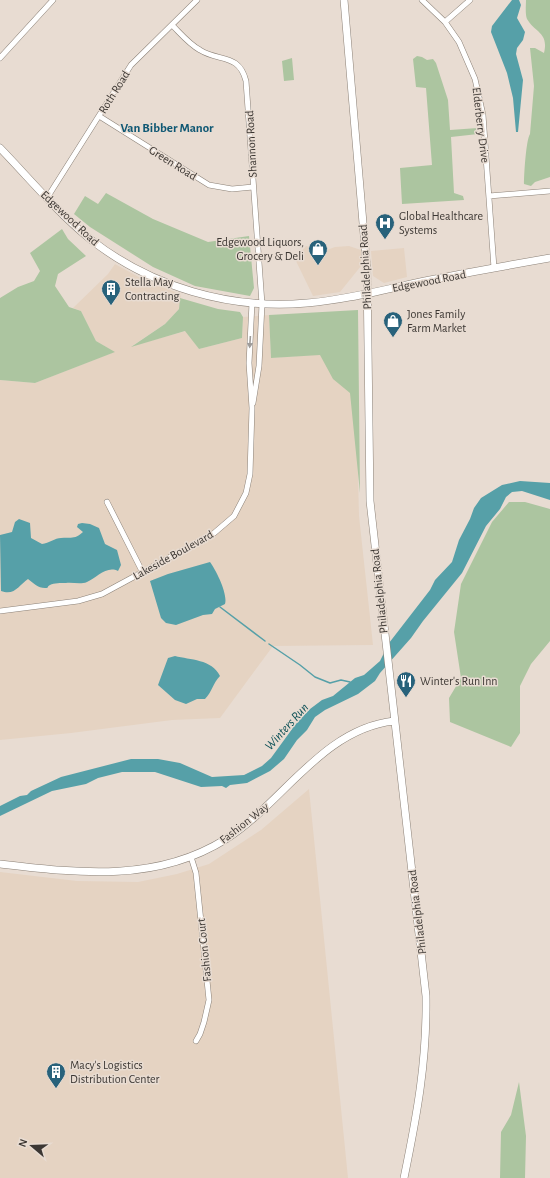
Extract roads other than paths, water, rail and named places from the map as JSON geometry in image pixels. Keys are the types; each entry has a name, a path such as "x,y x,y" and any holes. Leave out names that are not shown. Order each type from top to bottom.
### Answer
{"main road":[{"name":"Philadelphia Road","path":"344,0 368,292 370,501 384,638 421,938 426,996 427,1036 423,1079 404,1178"},
{"name":"Edgewood Road","path":"0,148 47,198 90,239 141,272 163,282 190,291 219,298 262,304 309,303 550,258"},
{"name":"Fashion Way","path":"0,864 75,872 117,873 152,869 191,857 216,845 238,831 317,760 348,736 368,727 394,721"}],"street":[{"path":"0,58 53,0"},
{"name":"Roth Road","path":"47,198 131,66 197,0"},
{"name":"Elderberry Drive","path":"422,0 445,22 459,42 467,58 480,97 494,268"},
{"path":"445,22 470,0"},
{"name":"Shannon Road","path":"172,25 201,51 231,60 242,70 248,90 253,188 262,304"},
{"name":"Green Road","path":"99,116 209,184 232,189 253,188"},
{"path":"489,196 550,191"},
{"name":"Lakeside Boulevard","path":"0,612 92,598 143,573 213,534 230,520 238,509 246,493 250,474 252,408 249,363 252,303"},
{"name":"Lakeside Boulevard","path":"252,408 259,366 262,304"},
{"path":"107,502 143,573"},
{"name":"Fashion Court","path":"191,857 196,873 209,1000 202,1028 196,1041"}],"water":[{"path":"512,0 519,0 521,5 517,18 525,32 523,40 517,48 516,54 523,80 518,132 516,132 513,98 507,73 491,32 492,26"},
{"path":"520,481 550,483 550,500 522,491 512,492 506,497 500,509 486,526 462,573 375,681 358,694 325,710 315,717 307,730 297,740 284,759 270,771 247,783 230,785 226,788 222,786 201,787 155,772 122,772 98,778 86,784 52,791 0,816 0,806 20,796 27,795 31,791 61,777 131,759 158,759 180,763 212,777 244,775 262,766 271,758 295,725 310,709 322,700 333,696 355,678 364,675 380,661 389,643 430,590 435,580 452,562 459,540 474,508 481,498 502,485"},
{"path":"19,519 30,523 31,538 42,544 59,538 72,538 77,536 83,532 77,527 78,524 90,524 99,528 105,544 117,550 121,565 118,571 106,571 84,583 56,583 48,586 48,588 42,588 28,579 13,591 1,591 0,535 12,532 15,522"},
{"path":"210,562 223,588 225,594 225,604 215,609 212,614 203,615 176,625 166,623 161,618 150,581 168,574"},
{"path":"175,656 206,663 216,670 220,676 205,699 197,699 186,704 175,700 158,685 168,658"}],"waterway":[{"path":"220,607 265,641"},
{"path":"269,644 315,677 330,683 341,680 350,682"}],"place":[{"name":"Global Healthcare Systems","path":"385,240"},
{"name":"Edgewood Liquors, Grocery & Deli","path":"318,266"},
{"name":"Stella May Contracting","path":"111,306"},
{"name":"Jones Family Farm Market","path":"393,338"},
{"name":"Winter's Run Inn","path":"406,698"},
{"name":"Macy's Logistics Distribution Center","path":"56,1089"}],"district":[{"name":"Van Bibber Manor","path":"167,128"}],"water label":[{"name":"Winters Run","path":"287,727"}]}
